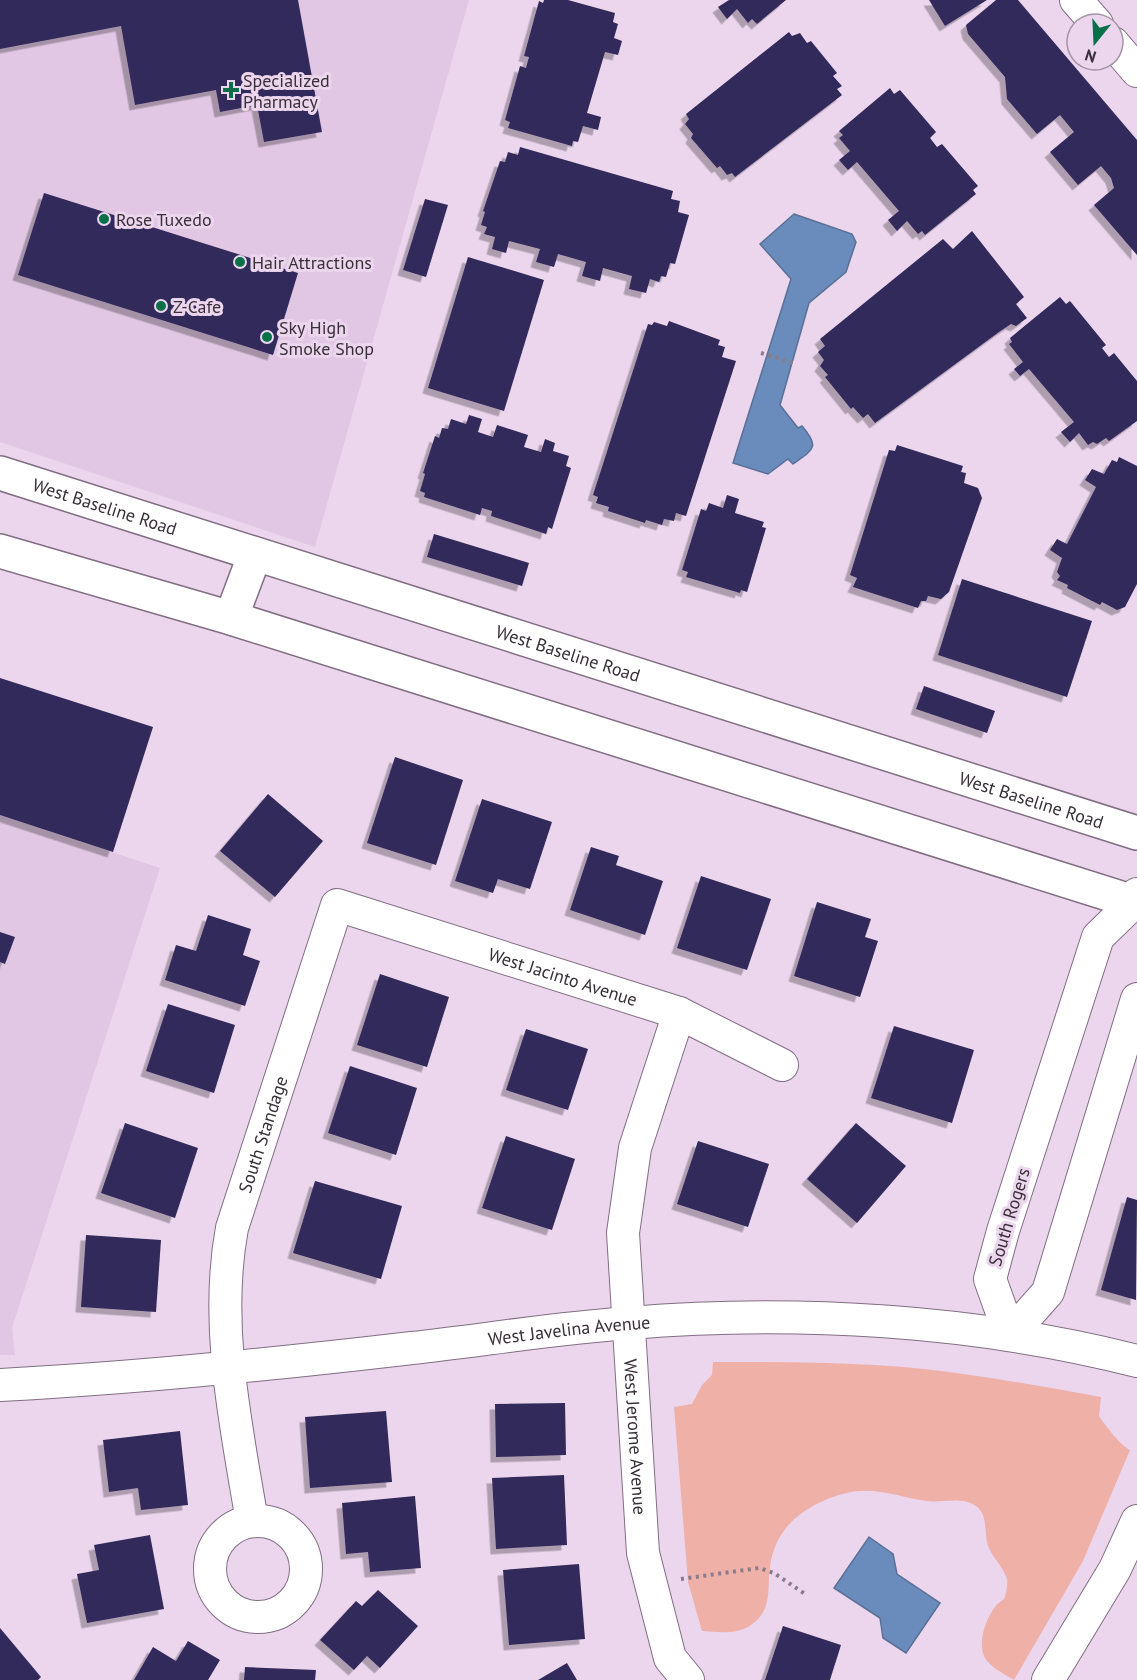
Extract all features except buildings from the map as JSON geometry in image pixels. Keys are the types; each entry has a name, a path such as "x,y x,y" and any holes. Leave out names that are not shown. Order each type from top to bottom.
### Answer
{"main road":[{"name":"West Baseline Road","path":"0,473 1137,833"},
{"path":"0,551 231,618 1136,903"},
{"path":"231,618 255,554"}],"street":[{"path":"1076,0 1086,12"},
{"path":"1125,57 1137,71"},
{"name":"South Rogers","path":"1010,1335 990,1279 1003,1231 1098,937 1136,903"},
{"name":"West Jacinto Avenue","path":"337,906 680,1013 782,1065"},
{"name":"South Standage","path":"252,1521 228,1368 226,1263 232,1228 337,906"},
{"path":"1010,1335 1048,1292 1137,999"},
{"name":"West Jerome Avenue","path":"680,1013 635,1149 623,1233 643,1553 670,1658 688,1680"},
{"name":"West Javelina Avenue","path":"0,1385 228,1368 629,1323 765,1318 886,1323 1010,1335 1137,1361"},
{"path":"1048,1680 1115,1569 1137,1521"}],"path":[{"path":"761,353 796,364"},
{"path":"650,1583 759,1568 774,1574 806,1594"}],"shaded area":[{"path":"0,0 469,0 315,547 0,442"},
{"path":"0,815 160,868 12,1328 15,1355 0,1355"},
{"path":"713,1362 823,1363 906,1367 1101,1397 1099,1416 1118,1440 1130,1450 1083,1561 1014,1680 991,1665 982,1649 985,1626 991,1613 1005,1597 1007,1581 1006,1575 987,1543 983,1514 976,1506 965,1501 927,1501 887,1493 857,1491 832,1497 819,1503 796,1518 779,1539 770,1567 766,1606 758,1619 740,1630 702,1631 688,1582 674,1407 692,1404 702,1385 712,1375"}],"water":[{"path":"794,214 852,234 856,242 846,272 809,303 780,405 798,428 802,426 808,433 813,443 812,447 806,455 793,464 788,459 768,474 733,463 791,279 760,244"},
{"path":"869,1537 893,1554 897,1574 940,1603 906,1653 883,1638 880,1618 834,1588"}],"place":[{"name":"Specialized Pharmacy","path":"231,90"},
{"name":"Rose Tuxedo","path":"104,219"},
{"name":"Hair Attractions","path":"240,262"},
{"name":"Z-Cafe","path":"161,306"},
{"name":"Sky High Smoke Shop","path":"267,337"}]}
